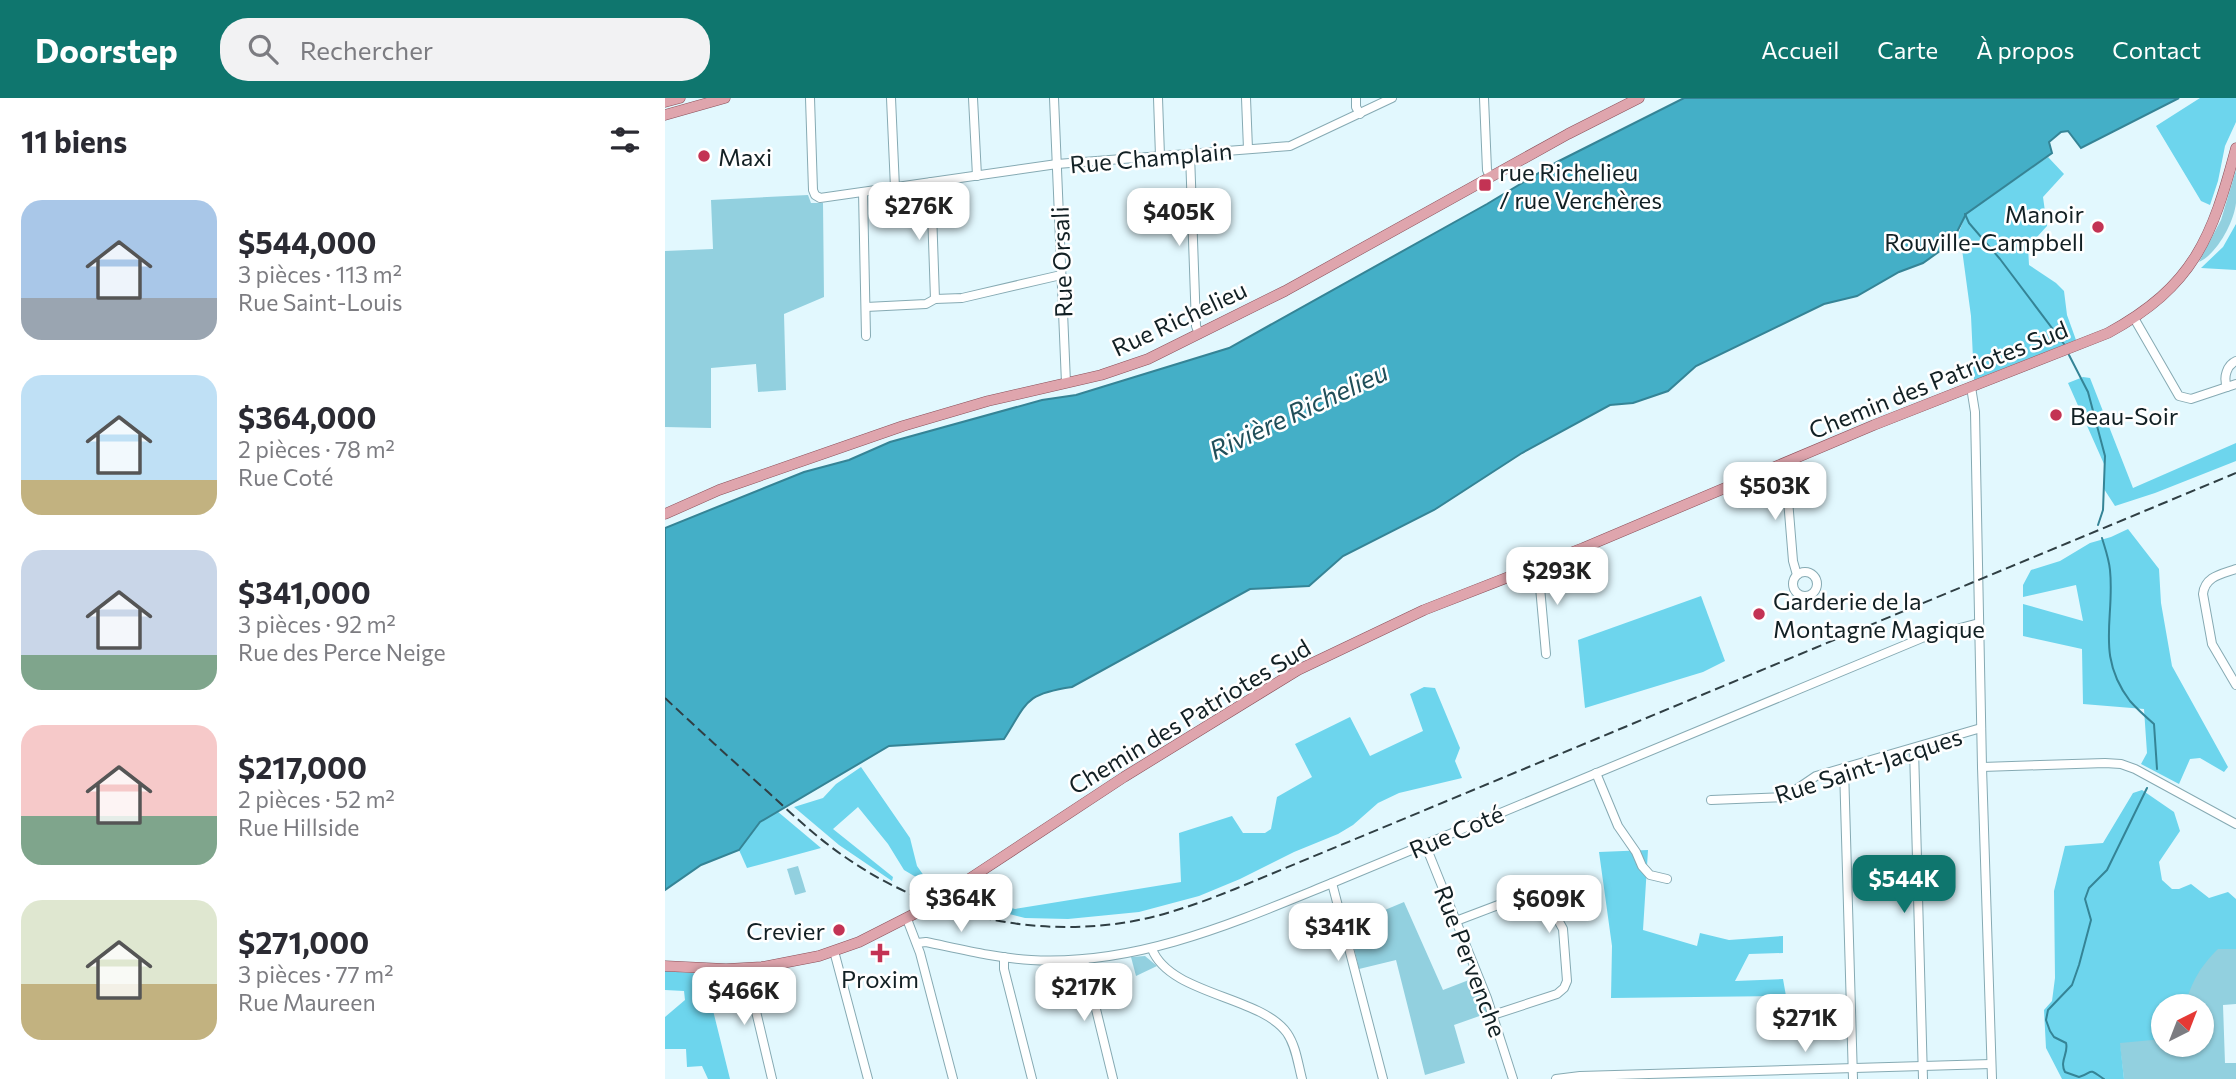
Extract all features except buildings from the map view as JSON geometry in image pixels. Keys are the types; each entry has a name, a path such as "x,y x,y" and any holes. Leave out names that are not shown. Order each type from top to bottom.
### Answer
{"main road":[{"path":"665,102 680,98"},
{"path":"665,115 725,98"},
{"name":"Rue Richelieu","path":"665,514 719,490 903,426 980,403 1130,366 1285,291 1568,134 1639,98"},
{"name":"Chemin des Patriotes Sud","path":"665,966 747,969 791,963 859,942 907,919 1124,777 1276,682 1413,615 1971,387 2096,339 2134,318 2174,284 2201,248 2221,205 2236,148"}],"street":[{"name":"Rue Champlain","path":"810,98 813,190 817,197 1057,164 1296,145 1392,98"},
{"path":"891,98 895,188"},
{"path":"973,98 977,176"},
{"name":"Rue Orsali","path":"1054,98 1066,383"},
{"path":"1158,98 1160,156"},
{"path":"1246,98 1248,149"},
{"path":"1356,98 1356,107 1360,114"},
{"path":"1484,98 1487,170 1490,177"},
{"path":"1190,154 1196,326 1199,334"},
{"path":"931,182 935,299"},
{"path":"863,192 866,336"},
{"path":"866,307 926,304 935,299 962,298 1061,275"},
{"path":"2134,318 2179,396 2191,400 2231,385 2227,374 2230,365 2236,361"},
{"path":"1971,387 1975,412 1992,1079"},
{"path":"1785,463 1793,561 1797,575"},
{"path":"1538,565 1546,654"},
{"path":"2236,569 2211,579 2205,584 2203,591 2207,628 2212,644 2236,685"},
{"name":"Rue Coté","path":"917,943 926,942 1034,960 1084,960 1152,949 1332,883 1922,638 1979,623"},
{"name":"Rue Saint-Jacques","path":"1711,800 1785,797 1811,779 1981,728"},
{"path":"1914,749 1923,1079"},
{"path":"1982,766 2121,764 2235,820"},
{"path":"1844,768 1853,1079"},
{"path":"1596,773 1615,818 1642,866 1650,875 1667,879"},
{"name":"Rue Pervenche","path":"1425,844 1493,1014 1513,1079"},
{"path":"1332,883 1383,1079"},
{"path":"1456,921 1535,891 1545,896 1561,923 1567,979 1564,988 1557,994 1493,1014"},
{"path":"907,919 917,943 953,1079"},
{"path":"1152,949 1159,962 1186,980 1280,1025 1292,1041 1302,1079"},
{"path":"834,951 868,1079"},
{"path":"1005,957 1004,969 1032,1079"},
{"path":"1084,960 1113,1079"},
{"path":"747,969 772,1079"},
{"path":"1556,1079 1620,1074 1991,1063"}],"shaded area":[{"path":"2200,98 2236,98 2236,122 2225,146 2210,205 2201,201 2156,126"},
{"path":"2048,157 2064,174 2043,197 2047,226 2028,247 2029,265 2064,291 2067,315 2076,340 1974,380 1971,316 1961,242 1957,237 1966,214"},
{"path":"2236,170 2236,203 2232,219 2218,245 2199,262 2221,220"},
{"path":"808,195 811,203 823,203 824,297 784,314 786,390 758,392 756,364 711,368 711,428 665,427 665,251 713,249 711,200"},
{"path":"2236,224 2236,270 2201,268 2223,247"},
{"path":"2083,377 2090,378 2133,488 2236,443 2236,461 2115,506 2104,489 2104,464 2068,383"},
{"path":"2128,529 2159,569 2161,603 2172,666 2228,767 2224,772 2200,758 2190,759 2179,784 2141,764 2147,753 2144,709 2083,704 2082,649 2023,636 2023,604 2083,621 2076,585 2023,597 2023,585 2031,570 2060,561 2090,543"},
{"path":"1701,596 1725,661 1703,672 1585,708 1578,640"},
{"path":"1424,687 1435,688 1460,748 1455,761 1462,778 1399,793 1378,803 1338,834 1240,879 1199,896 1139,912 1068,919 1025,918 951,899 960,894 1015,909 1181,882 1179,833 1232,816 1243,833 1265,833 1271,829 1277,797 1312,777 1295,744 1350,717 1370,756 1423,731 1410,694"},
{"path":"861,767 910,838 917,866 932,887 930,896 914,890 921,880 904,870 888,844 858,807 833,829 893,877 892,881 839,845 794,807 823,798 836,784"},
{"path":"2142,790 2174,812 2180,831 2159,862 2162,880 2172,889 2191,884 2209,898 2228,892 2236,899 2236,949 2218,949 2201,968 2189,994 2151,994 2151,1040 2120,1043 2124,1079 2062,1079 2046,1048 2044,1010 2052,1001 2055,978 2054,891 2065,846 2103,843 2133,793"},
{"path":"777,811 821,848 747,868 739,850 760,822"},
{"path":"1648,850 1643,930 1697,946 1700,933 1729,940 1783,936 1783,953 1749,954 1735,981 1783,979 1786,996 1611,998 1612,946 1599,852"},
{"path":"798,866 806,892 795,895 787,869"},
{"path":"1404,902 1443,990 1474,978 1488,1013 1454,1025 1465,1063 1425,1075 1396,960 1359,969 1349,925"},
{"path":"2211,941 2236,942 2236,1004 2223,1005 2225,1063 2236,1063 2236,1079 2124,1079 2119,1039 2151,1034 2151,1057 2214,1057 2214,994 2184,994"},
{"path":"1145,956 1157,966 1136,976 1131,957"},
{"path":"665,971 704,974 730,1079 708,1079 702,1066 687,1067 686,1049 665,1049 665,1017 685,1000 684,991 665,990"}],"water":[{"name":"Rivière Richelieu","path":"1684,98 2179,98 2081,148 2068,131 2061,132 2049,142 2052,153 1966,214 1955,236 1923,263 1899,272 1857,296 1824,304 1696,366 1668,391 1633,403 1610,405 1522,453 1434,510 1343,556 1309,586 1250,589 1072,687 1045,693 1029,701 1004,739 889,746 760,822 739,850 701,865 665,890 665,528 804,472 849,460 890,442 1042,400 1076,395 1229,348 1557,162"}],"waterway":[{"path":"1965,214 1969,223 2000,259 2064,344"},
{"path":"2069,355 2088,392 2105,456 2103,510 2098,525"},
{"path":"2102,538 2110,570 2109,637 2113,668 2130,701 2154,724 2157,769"},
{"path":"2104,1079 2092,1072 2079,1077 2065,1072 2063,1064 2066,1043 2054,1037 2046,1020 2048,1010 2072,985 2079,965 2091,920 2085,899 2089,888 2107,870 2147,788"}],"railway":[{"path":"665,698 815,834 878,878 950,909 988,919 1026,925 1105,925 1167,913 1235,889 2236,473"}],"place":[{"name":"Maxi","path":"704,156"},
{"name":"rue Richelieu / rue Verchères","path":"1485,185"},
{"name":"Manoir Rouville-Campbell","path":"2098,227"},
{"name":"Beau-Soir","path":"2056,415"},
{"name":"Garderie de la Montagne Magique","path":"1759,614"},
{"name":"Crevier","path":"839,930"},
{"name":"Proxim","path":"880,953"}]}
